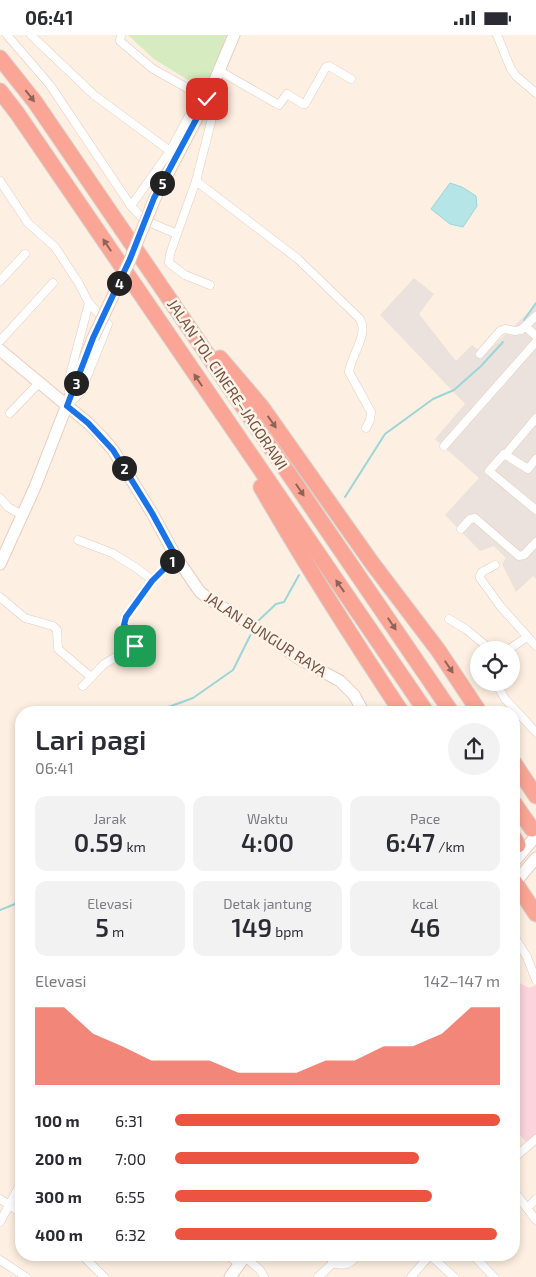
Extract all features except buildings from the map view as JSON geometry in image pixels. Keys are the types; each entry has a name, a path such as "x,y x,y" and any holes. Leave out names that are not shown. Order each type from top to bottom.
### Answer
{"highway":[{"name":"JALAN TOL CINERE–JAGORAWI","path":"0,58 35,102 447,706"},
{"name":"JALAN TOL CINERE–JAGORAWI","path":"0,91 17,113 422,706"},
{"path":"163,290 261,407 372,563 438,650 475,706"},
{"path":"214,403 286,531 397,706"},
{"path":"520,772 536,796"},
{"path":"520,812 534,833"},
{"path":"520,891 536,914"},
{"path":"520,902 536,914"}],"street":[{"path":"7,35 50,85 131,206 144,220 177,234"},
{"path":"31,35 94,95 170,151"},
{"path":"121,35 120,41 153,69 207,99 212,118 196,181 168,263 186,275 210,285"},
{"path":"0,564 67,406 93,338 130,259 154,198 207,99 234,35"},
{"path":"497,35 511,69 516,76 536,93"},
{"path":"218,70 279,105 287,94 303,105 305,104 326,67 329,66 351,79"},
{"path":"131,206 170,151 194,107 207,99"},
{"path":"0,181 28,223 56,247 78,282 88,303 108,324 81,392 67,406"},
{"path":"196,181 298,259 360,319 364,326 363,334 353,355 349,371 371,412 366,428"},
{"path":"0,281 26,254"},
{"path":"0,341 53,283"},
{"path":"67,406 70,375 88,303"},
{"path":"480,354 500,331 505,329 521,330 536,316"},
{"path":"526,327 536,336"},
{"path":"444,445 536,342"},
{"name":"JALAN BUNGUR RAYA","path":"0,349 84,419 113,450 152,513 176,557 200,592 256,627 298,658 340,681 354,695 360,706"},
{"path":"10,413 39,383"},
{"path":"534,423 506,454 502,455 489,469 490,473 536,510"},
{"path":"506,454 536,474"},
{"path":"528,469 536,459"},
{"path":"0,497 8,507 22,515"},
{"path":"461,529 470,519 475,519 519,556 524,555 536,542"},
{"path":"78,540 112,553 135,567 152,581"},
{"path":"83,686 104,664 137,643 137,637 124,623 126,617 152,581 176,557"},
{"path":"495,565 482,572 480,579 501,607 536,645"},
{"path":"0,597 24,618 44,623 57,630 58,649 91,677"},
{"path":"449,619 480,641"},
{"path":"520,642 527,637"},
{"path":"500,691 512,706"},
{"path":"520,715 536,732"},
{"path":"520,853 534,833"},
{"path":"520,876 536,858"},
{"path":"520,946 527,957 536,980"},
{"path":"520,1154 536,1139"},
{"path":"0,1222 15,1193"},
{"path":"0,1199 15,1209"},
{"path":"520,1199 536,1220"},
{"path":"527,1208 536,1199"},
{"path":"0,1260 26,1277"},
{"path":"89,1261 104,1277"},
{"path":"230,1277 242,1261"},
{"path":"247,1261 260,1270 264,1277"},
{"path":"323,1275 329,1261"},
{"path":"335,1261 344,1266 353,1261"},
{"path":"410,1277 425,1261"},
{"path":"437,1261 454,1277"},
{"path":"479,1261 494,1277"}],"shaded area":[{"path":"414,278 434,294 419,314 456,361 472,345 484,355 536,305 536,579 533,576 516,592 502,564 506,558 494,546 480,551 445,515 479,478 435,439 465,404 380,315"},
{"path":"520,983 529,988 536,985 536,1135 527,1143 520,1135"}],"green space":[{"path":"128,35 231,35 206,91 154,59"}],"water":[{"path":"450,183 462,187 476,196 477,206 463,227 450,224 431,209"}],"waterway":[{"path":"524,320 536,303"},
{"path":"345,497 385,434 433,399 454,390 481,366 503,342"},
{"path":"256,623 276,604 284,602 299,575"},
{"path":"171,706 193,698 233,670 253,630"},
{"path":"0,910 15,904"}],"route":[{"path":"135,646 138,641 137,637 124,625 126,617 152,581 176,557 152,513 113,450 88,423 67,406 93,338 130,259 154,198 207,99"}]}
